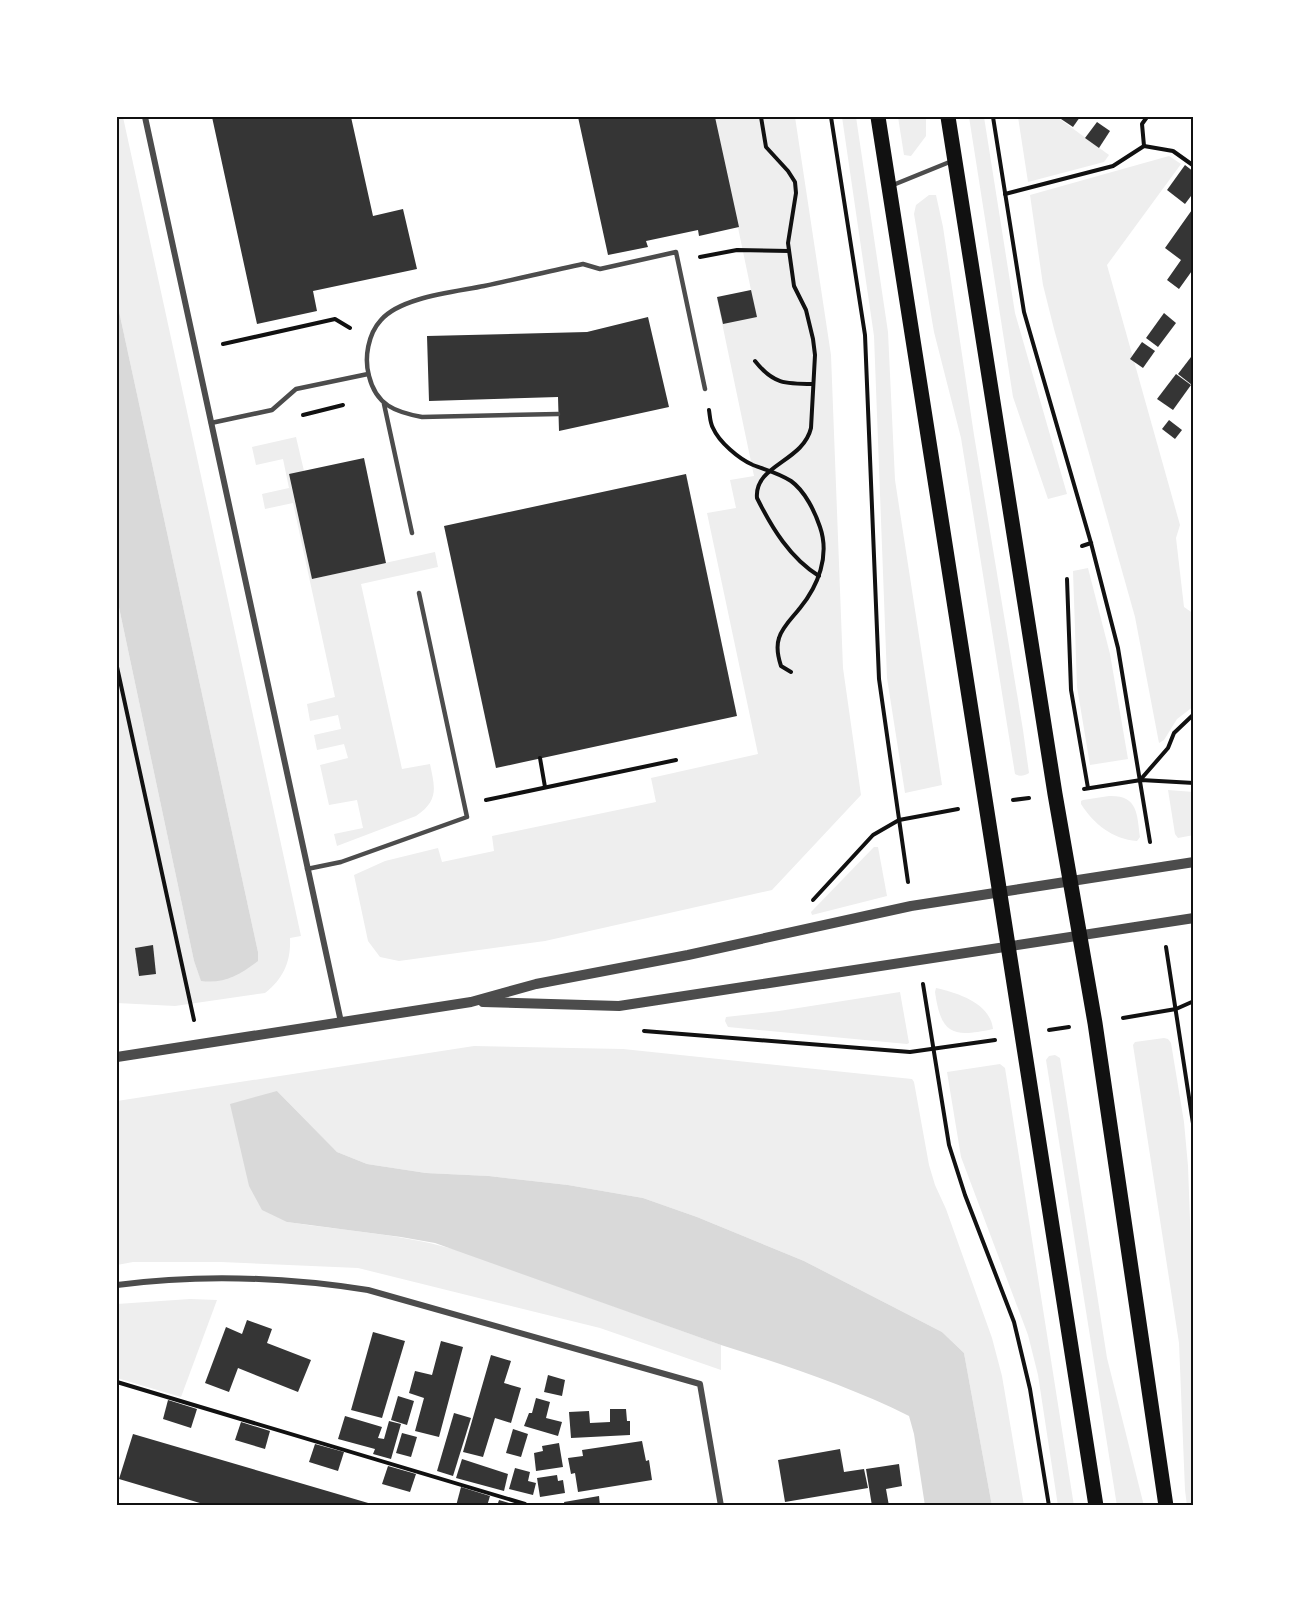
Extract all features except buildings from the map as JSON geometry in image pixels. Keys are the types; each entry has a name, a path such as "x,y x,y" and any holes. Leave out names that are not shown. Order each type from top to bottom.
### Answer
{"main road":[{"path":"878,117 1096,1506"},
{"path":"948,117 1055,794 1095,1023 1166,1506"}],"street":[{"path":"145,117 341,1023"},
{"path":"117,1057 471,1002 536,984 688,955 911,906 1194,862"},
{"path":"471,1002 619,1006 1194,918"},
{"path":"117,1285 158,1279 257,1279 311,1281 368,1290 700,1384 721,1506"}],"lane":[{"path":"890,187 954,160"},
{"path":"558,414 422,417 401,413 384,404 374,392 368,374 367,355 372,333 381,319 397,307 436,295 583,264 600,269 676,252 705,389"},
{"path":"212,423 272,410 296,389 368,374"},
{"path":"384,404 412,533"},
{"path":"308,869 341,862 467,817 419,593"}],"path":[{"path":"761,117 766,147 789,171 795,182 796,193 788,243 794,286 806,310 813,339 814,355 811,428 808,438 792,456 763,476 759,483 758,498 785,544 796,558 819,576"},
{"path":"831,117 865,335 879,679 911,906"},
{"path":"993,117 1024,312 1091,543 1118,648 1141,780"},
{"path":"1144,146 1142,124 1147,117"},
{"path":"1005,194 1113,166 1144,146 1173,151 1194,166"},
{"path":"678,261 737,250 789,251"},
{"path":"223,344 335,319 370,340"},
{"path":"755,361 771,378 782,383 813,384"},
{"path":"705,389 713,428 738,457 794,483 815,514 824,545 823,566 803,605 779,639 778,657 781,666 791,672"},
{"path":"1082,546 1091,543"},
{"path":"1067,579 1071,690 1088,788"},
{"path":"117,667 199,1044"},
{"path":"1141,780 1168,748 1174,733 1194,714"},
{"path":"540,759 546,788"},
{"path":"464,805 676,760"},
{"path":"812,901 873,835 899,820 1141,780 1194,783"},
{"path":"920,960 949,1144 964,1195 1014,1322 1030,1389 1049,1506"},
{"path":"642,1031 910,1052 1176,1009 1194,1001"},
{"path":"1176,1009 1194,1130"},
{"path":"117,1382 514,1500 525,1504 524,1506"}],"shaded area":[{"path":"117,117 123,117 301,936 290,938 288,962 285,969 265,993 175,1006 117,1003 117,598 194,961 201,980 258,952 117,302"},
{"path":"715,117 795,117 831,355 843,668 861,795 772,890 545,941 399,961 380,957 368,941 354,875 385,861 438,848 442,862 494,851 492,836 656,802 651,778 758,754 707,513 736,508 730,480 754,476 717,299 751,290"},
{"path":"842,117 856,117 888,332 895,480 942,785 905,793 887,678 874,336"},
{"path":"898,117 926,117 926,136 911,156 904,155"},
{"path":"969,117 984,117 1015,313 1067,494 1048,499 1013,397"},
{"path":"1018,117 1057,117 1109,155 1104,162 1028,182"},
{"path":"1169,156 1181,164 1107,265 1180,525 1176,538 1184,607 1194,614 1194,706 1177,719 1164,740 1159,743 1135,617 1043,285 1030,195"},
{"path":"929,195 936,195 943,227 974,435 1023,730 1029,773 1022,776 1015,774 961,438 934,332 914,214 916,205"},
{"path":"117,302 258,952 258,961 224,980 201,981 194,961 117,598"},
{"path":"296,437 304,471 289,475 312,579 435,552 438,567 361,584 402,769 430,764 434,787 432,799 416,816 337,846 334,834 363,828 357,800 329,805 320,765 348,758 344,744 317,750 314,735 341,729 338,715 310,721 307,704 335,697 293,503 265,509 262,494 289,488 283,459 256,465 252,447"},
{"path":"1088,568 1110,654 1128,759 1090,765 1077,687 1073,571"},
{"path":"1168,790 1194,792 1194,835 1178,838 1175,834"},
{"path":"1109,796 1131,802 1137,814 1140,837 1137,841 1128,840 1104,829 1081,804 1083,800"},
{"path":"874,847 878,847 887,896 812,915 811,912"},
{"path":"936,988 963,996 979,1006 991,1020 993,1029 967,1033 951,1030 941,1017"},
{"path":"900,992 909,1043 907,1044 728,1027 725,1021 726,1017"},
{"path":"1164,1038 1171,1043 1184,1122 1188,1166 1194,1329 1194,1506 1187,1506 1179,1343 1133,1045 1135,1042"},
{"path":"474,1046 623,1049 912,1079 935,1185 946,1209 992,1338 1002,1376 1024,1506 992,1506 964,1353 942,1332 804,1261 697,1217 643,1198 568,1185 489,1176 426,1173 367,1164 337,1152 277,1091 287,1222 398,1237 463,1252 721,1345 721,1370 600,1328 358,1268 221,1262 133,1262 117,1265 117,1101"},
{"path":"1055,1055 1060,1058 1107,1358 1144,1506 1117,1506 1046,1060 1049,1056"},
{"path":"1000,1064 1005,1068 1074,1506 1058,1506 1038,1375 1028,1335 961,1157 947,1072"},
{"path":"277,1091 337,1152 367,1164 426,1173 489,1176 568,1185 643,1198 697,1217 804,1261 942,1332 964,1353 992,1506 925,1506 909,1416 864,1395 435,1243 287,1222 262,1210 249,1186 230,1104"},
{"path":"190,1299 217,1300 181,1397 117,1378 117,1304"}]}
